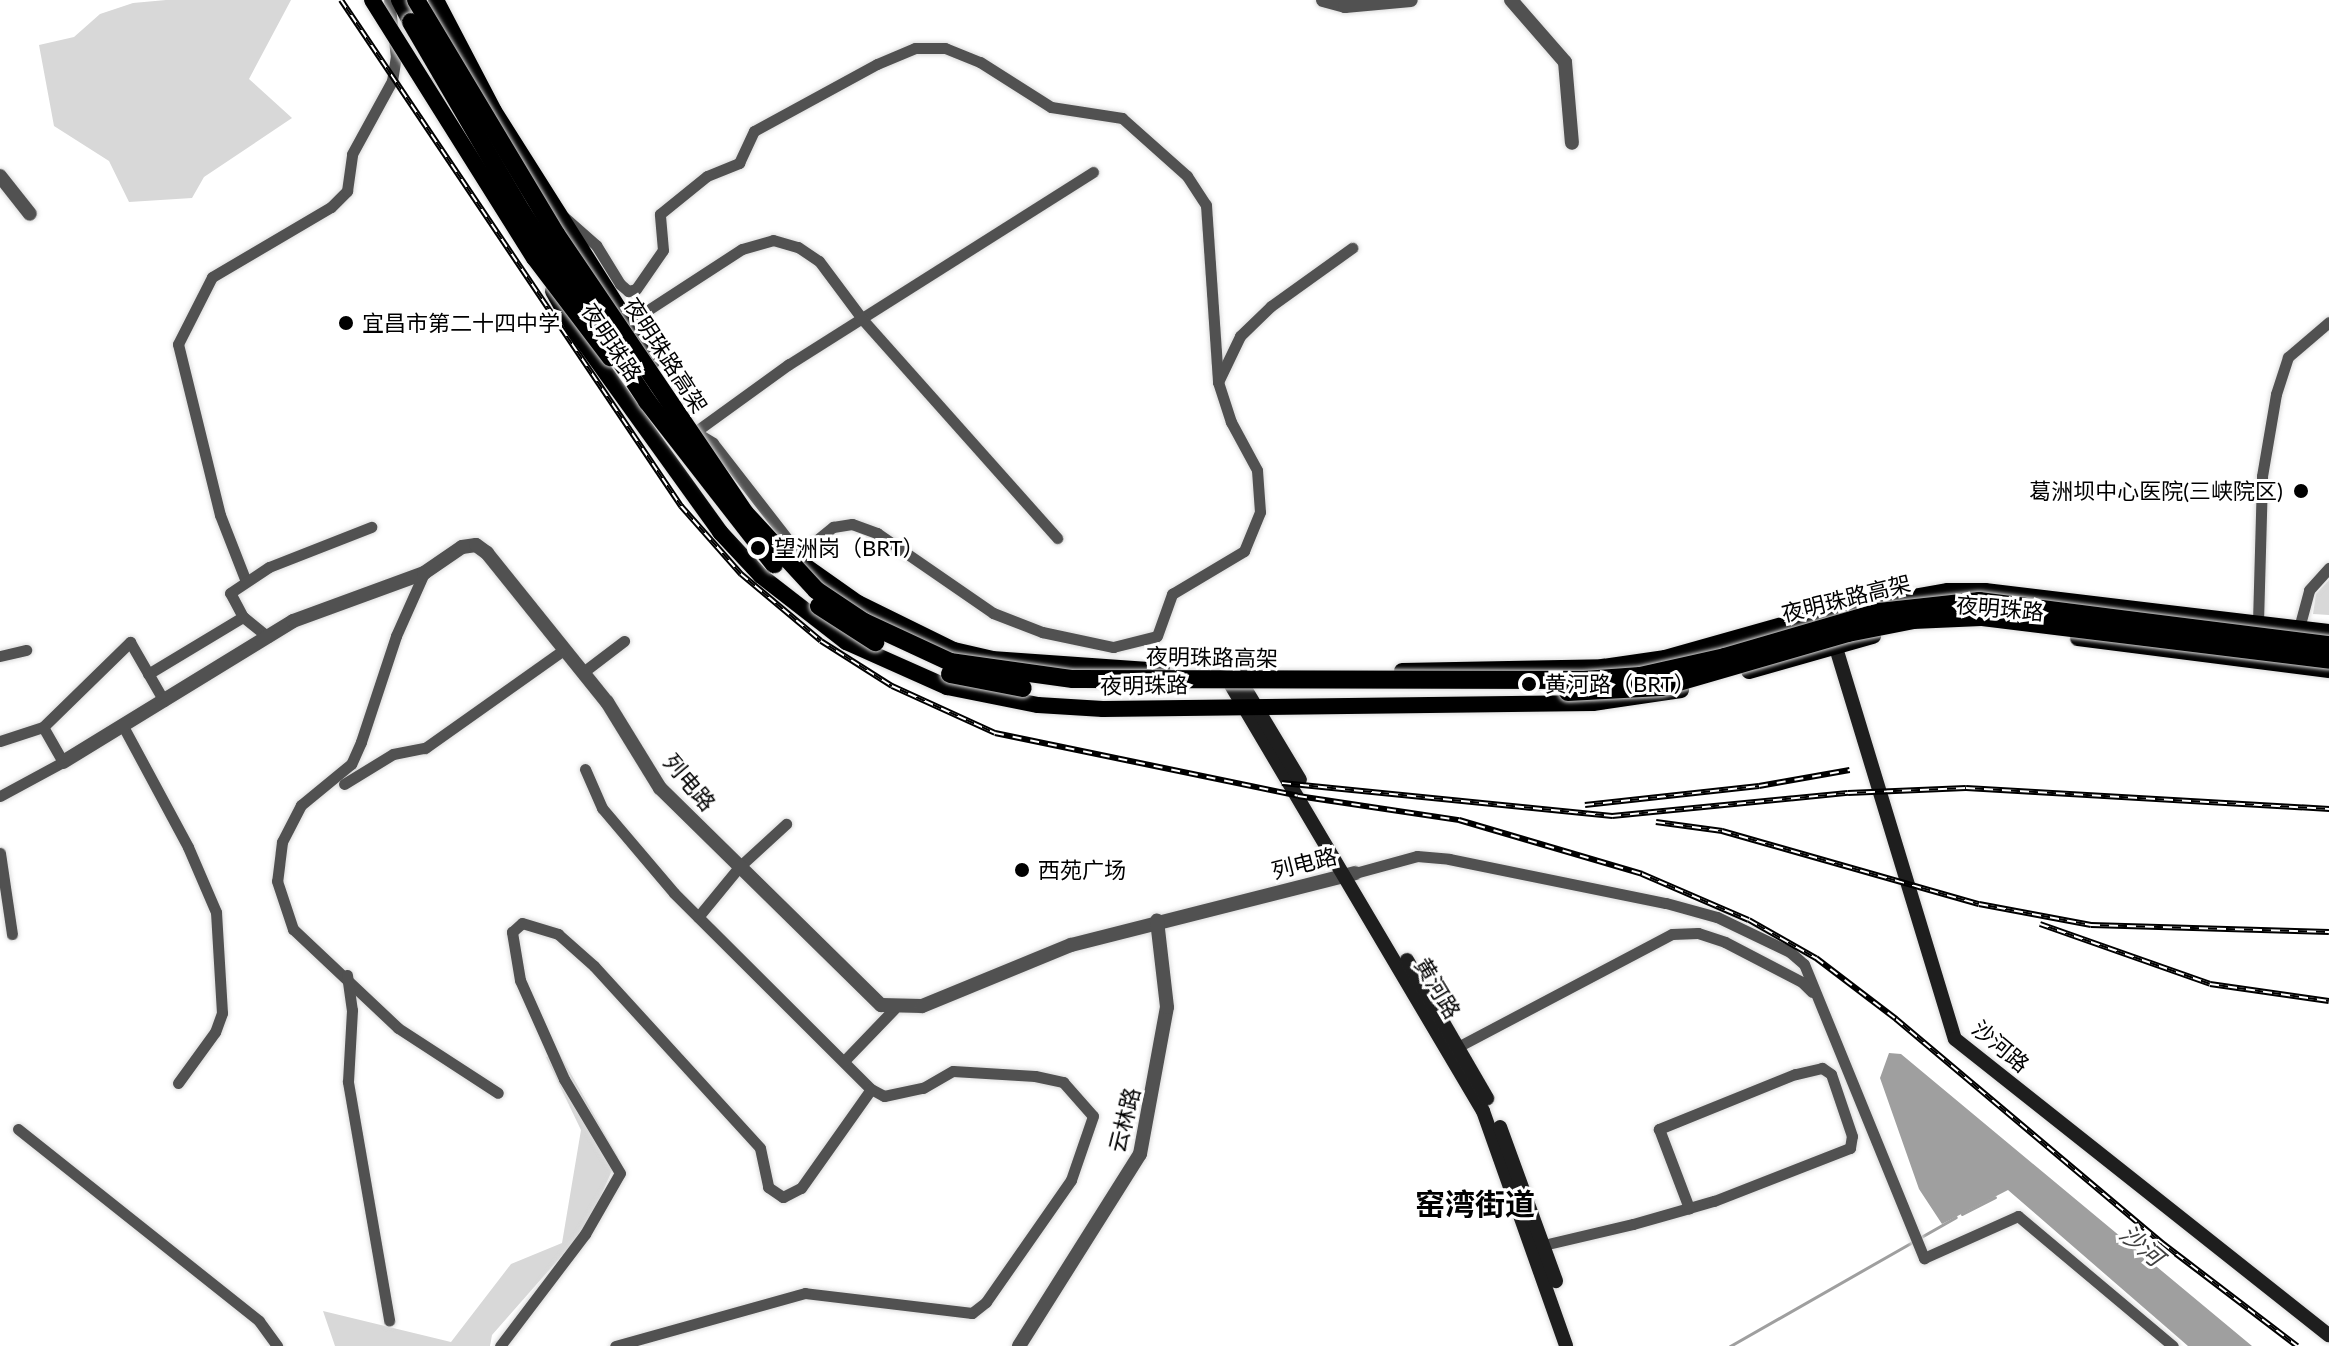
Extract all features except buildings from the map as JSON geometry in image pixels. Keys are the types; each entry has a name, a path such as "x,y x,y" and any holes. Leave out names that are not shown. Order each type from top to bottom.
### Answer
{"highway":[{"name":"夜明珠路高架","path":"416,0 556,234 745,513 816,590 864,622 950,662 1073,679 1584,680 1640,676 1725,657 1879,612 1979,601 2329,645"},
{"name":"夜明珠路高架","path":"411,22 522,212 647,401 750,541 805,596 887,648 982,683 1078,692 1602,692 1661,687 1848,633 1913,620 1981,617 2329,660"}],"main road":[{"path":"372,0 534,258 647,401"},
{"name":"夜明珠路","path":"399,0 454,118 575,330 720,532 798,609 893,666 989,698 1103,709 1621,700 1662,696 1835,646 1918,626 1974,624 2329,670"},
{"name":"夜明珠路","path":"441,1 494,111 555,212 695,432 751,509 803,567 900,627 992,659 1231,674 1602,667 1665,658 1824,613 1907,595 1985,591 2329,632"},
{"name":"沙河路","path":"1824,613 1955,1039 2329,1335"},
{"name":"黄河路","path":"1231,674 1454,1049 1540,1246 1576,1346"},
{"name":"黄河路","path":"1540,1246 1566,1346"}],"street":[{"path":"245,579 220,515 178,344 212,277 331,207 347,191 356,146 392,81 396,57 389,0"},
{"path":"1323,0 1345,6 1411,0"},
{"path":"1511,0 1565,62 1572,143"},
{"path":"555,212 582,229 628,291 636,289 663,250 660,214 707,176 739,163 754,131 877,64 915,48 945,48 980,62 1051,107 1122,118 1187,176 1206,205 1218,382 1231,422 1257,470 1260,512 1244,551 1172,594 1157,636 1113,647 1042,632 993,613 877,533 852,524 833,527 802,552 713,443 695,432 789,364 1093,172"},
{"path":"0,176 30,214"},
{"path":"628,323 742,249 773,240 819,261 863,320 1057,538"},
{"path":"1218,382 1240,336 1271,306 1352,248"},
{"path":"2258,622 2262,476 2276,394 2288,357 2329,322"},
{"path":"268,637 243,617 230,593 245,579 371,527"},
{"name":"列电路","path":"63,762 124,728 268,637 330,604 424,573 462,547 476,545 487,553 562,651 607,702 660,788 871,999 894,1009 934,1003 1071,945 1351,874"},
{"path":"2299,628 2309,590 2329,568"},
{"path":"424,573 351,764 301,805 282,842 277,881 293,929 347,975 398,1028 498,1093"},
{"path":"148,674 243,617"},
{"path":"582,673 624,641"},
{"path":"0,741 43,727 130,642 164,701"},
{"path":"0,656 26,650"},
{"path":"344,784 374,763 425,748 562,651"},
{"path":"0,796 63,762 43,727"},
{"path":"124,728 216,912 222,1013 215,1032 178,1083"},
{"path":"585,769 602,808 698,917 871,1089 884,1096 923,1088 953,1071 1035,1076 1063,1082 1093,1116 1071,1180 986,1302 972,1313 805,1293 615,1346"},
{"path":"698,917 739,867 786,824"},
{"path":"0,854 12,934"},
{"path":"1351,874 1417,856 1666,903 1717,917 1790,952 1804,964 1924,1258 2009,1218 2026,1219 2173,1346"},
{"name":"云林路","path":"1019,1346 1140,1154 1167,1007 1157,921"},
{"path":"500,1346 585,1234 620,1173 564,1079 520,980 512,932 522,923 558,934 594,966 760,1148 768,1187 783,1197 801,1188 871,1089"},
{"path":"1454,1049 1672,934 1698,933 1725,942 1802,982 1816,996"},
{"path":"347,975 352,1010 348,1082 389,1320"},
{"path":"844,1061 894,1009"},
{"path":"1540,1246 1689,1208 1850,1148 1852,1136 1831,1074 1822,1068 1795,1074 1659,1129 1689,1208"},
{"path":"18,1129 259,1321 277,1346"}],"shaded area":[{"path":"291,0 249,79 292,118 204,177 192,198 129,202 109,161 54,126 39,45 74,37 100,14 133,3"},
{"path":"2329,580 2329,615 2313,614 2316,594"},
{"path":"559,1053 618,1157 587,1227 492,1335 490,1346 335,1346 323,1311 451,1342 511,1264 562,1243 581,1130 546,1057"},
{"path":"1889,1053 1901,1054 2252,1346 2188,1346 2008,1190 1942,1224 1919,1189 1880,1078"}],"waterway":[{"path":"1962,1214 1995,1197"},
{"path":"1921,1237 1956,1217"},
{"path":"1730,1346 1914,1241"}],"railway":[{"path":"341,0 681,506 741,574 821,641 892,686 995,733 1298,796 1459,820 1642,874 1749,920 1816,958 1896,1019 2162,1243 2297,1346"},
{"path":"1585,805 1759,786 1850,770"},
{"path":"1282,783 1612,816 1848,793 1966,788 2329,809"},
{"path":"1656,822 1722,831 1979,904 2091,925 2329,932"},
{"path":"2040,924 2210,984 2329,1001"}],"place":[{"name":"宜昌市第二十四中学","path":"346,323"},
{"name":"葛洲坝中心医院(三峡院区)","path":"2301,491"},
{"name":"望洲岗（BRT）","path":"758,548"},
{"name":"黄河路（BRT）","path":"1529,684"},
{"name":"西苑广场","path":"1022,870"}],"district":[{"name":"窑湾街道","path":"1475,1203"}],"water label":[{"name":"沙河","path":"2142,1245"}]}
